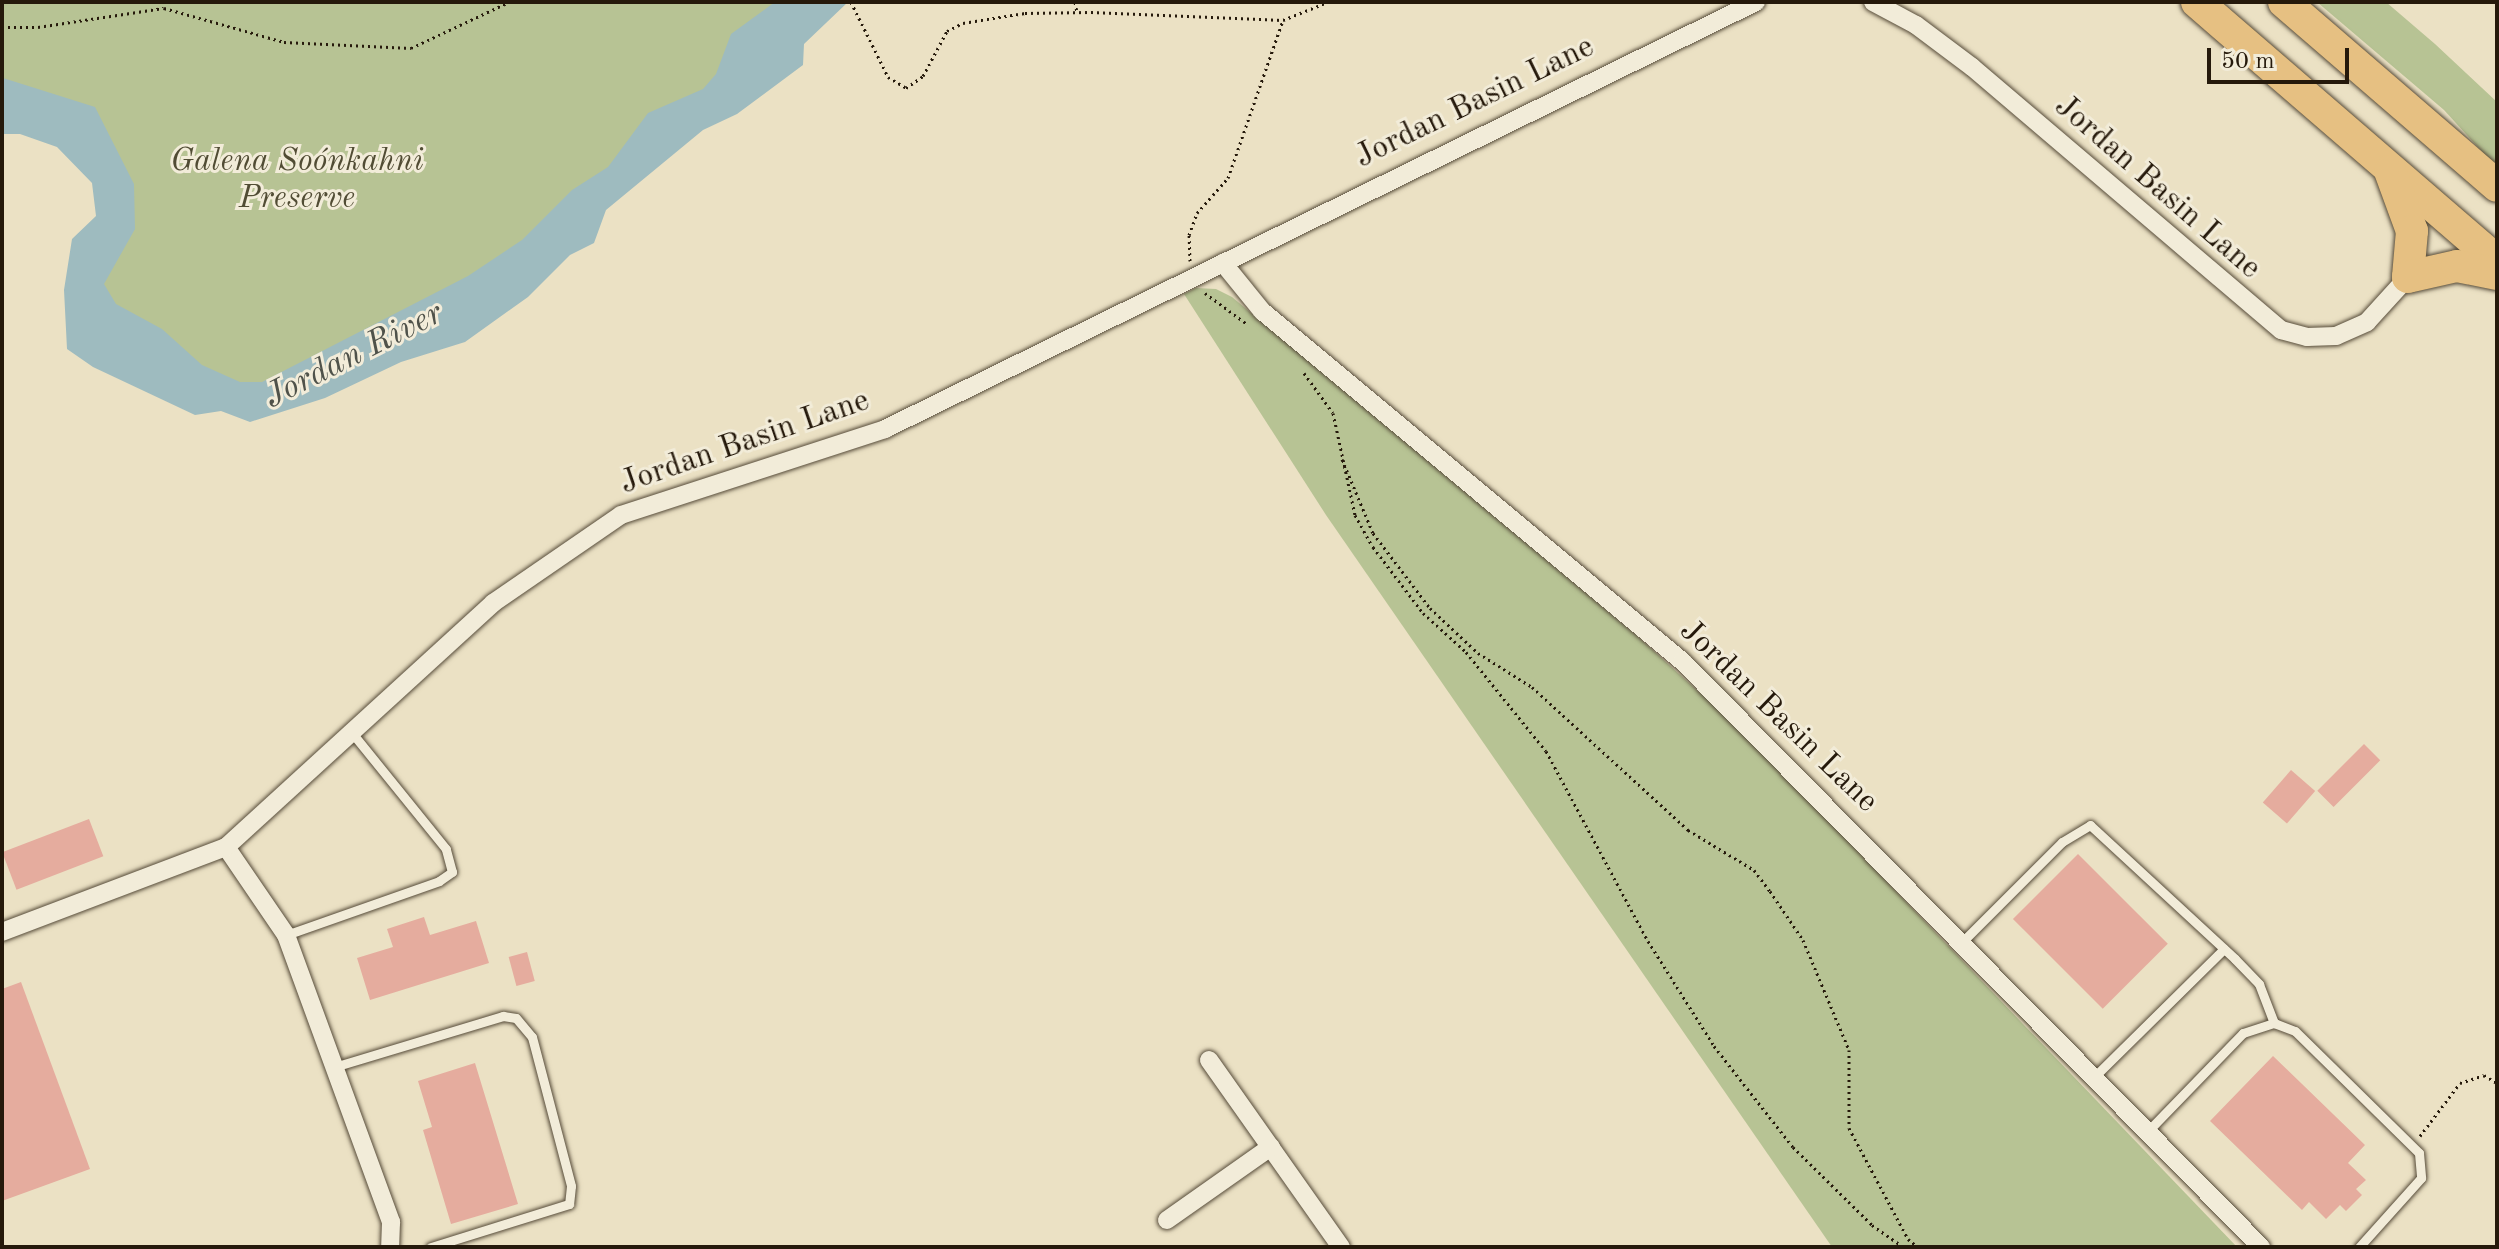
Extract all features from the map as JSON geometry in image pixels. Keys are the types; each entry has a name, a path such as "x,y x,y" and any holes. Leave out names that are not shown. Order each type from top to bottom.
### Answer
{"highway":[{"path":"2197,2 2497,261"},
{"path":"2284,2 2497,186"},
{"path":"2389,168 2412,231 2408,277 2457,266 2497,274"}],"street":[{"name":"Jordan Basin Lane","path":"226,847 493,603 621,515 885,429 1756,2"},
{"name":"Jordan Basin Lane","path":"1873,2 1916,25 1972,67 2281,330 2336,336 2367,322 2408,277"},
{"name":"Jordan Basin Lane","path":"1223,263 1262,311 1682,661 2261,1247"},
{"path":"2,932 226,847 286,935 391,1222 390,1247"},
{"path":"1209,1060 1341,1247"},
{"path":"1167,1220 1271,1147"}],"lane":[{"path":"286,935 439,881 452,872 446,849 352,733"},
{"path":"1961,943 2062,842 2090,825 2259,984 2274,1023"},
{"path":"2093,1078 2224,949"},
{"path":"334,1067 503,1016 516,1018 532,1037 571,1186 569,1204 431,1247"},
{"path":"2147,1132 2243,1033 2274,1023 2295,1031 2413,1144 2422,1165 2421,1178 2359,1247"}],"path":[{"path":"2,27 38,27 164,8 284,42 411,48 509,2"},
{"path":"851,2 888,77 906,88 923,76 942,37 954,26 1025,13 1077,12 1283,20 1328,2"},
{"path":"1075,2 1077,12"},
{"path":"1190,259 1189,235 1197,213 1228,178 1283,20"},
{"path":"1210,298 1259,332"},
{"path":"1299,368 1318,386 1333,413 1355,515 1373,547 1423,613 1466,652 1546,751 1648,941 1714,1046 1793,1147 1872,1225 1903,1247"},
{"path":"1340,456 1352,473 1373,533 1430,608 1478,653 1532,687 1688,830 1754,870 1770,891 1803,940 1849,1050 1849,1128 1908,1239 1918,1247"},
{"path":"2413,1144 2460,1083 2484,1075 2497,1083"}],"green space":[{"name":"Galena Soónkahni Preserve","path":"2,2 806,2 472,290 231,398 80,284 118,198 39,111 2,113"},
{"path":"2317,2 2386,2 2435,44 2497,102 2497,168 2444,110"},
{"path":"1196,288 1216,289 1232,297 1636,635 1742,731 2237,1247 1832,1247 1326,515 1184,294"}],"water":[{"name":"Jordan River","path":"775,2 848,2 804,44 803,65 737,114 703,130 606,210 594,243 570,255 528,297 465,342 401,362 325,398 250,422 221,411 195,415 93,367 67,349 64,290 72,239 96,216 92,183 57,147 20,134 2,134 3,78 95,107 134,184 135,229 104,284 116,304 162,329 202,365 240,382 262,382 468,276 522,240 572,190 608,167 648,113 703,89 716,74 731,34"}],"building":[{"path":"2364,744 2380,760 2334,807 2317,791"},
{"path":"2291,770 2315,791 2287,823 2263,802"},
{"path":"89,819 103,856 17,890 2,852"},
{"path":"2078,854 2168,944 2103,1009 2013,919"},
{"path":"424,917 430,935 476,921 489,963 370,1000 357,958 393,947 387,929"},
{"path":"527,952 535,981 516,986 509,957"},
{"path":"21,982 90,1169 2,1201 2,989"},
{"path":"2273,1056 2365,1145 2348,1163 2366,1180 2356,1189 2362,1195 2346,1211 2340,1205 2326,1219 2309,1202 2302,1210 2210,1121"},
{"path":"475,1063 518,1204 451,1224 423,1130 432,1127 418,1081"}]}
